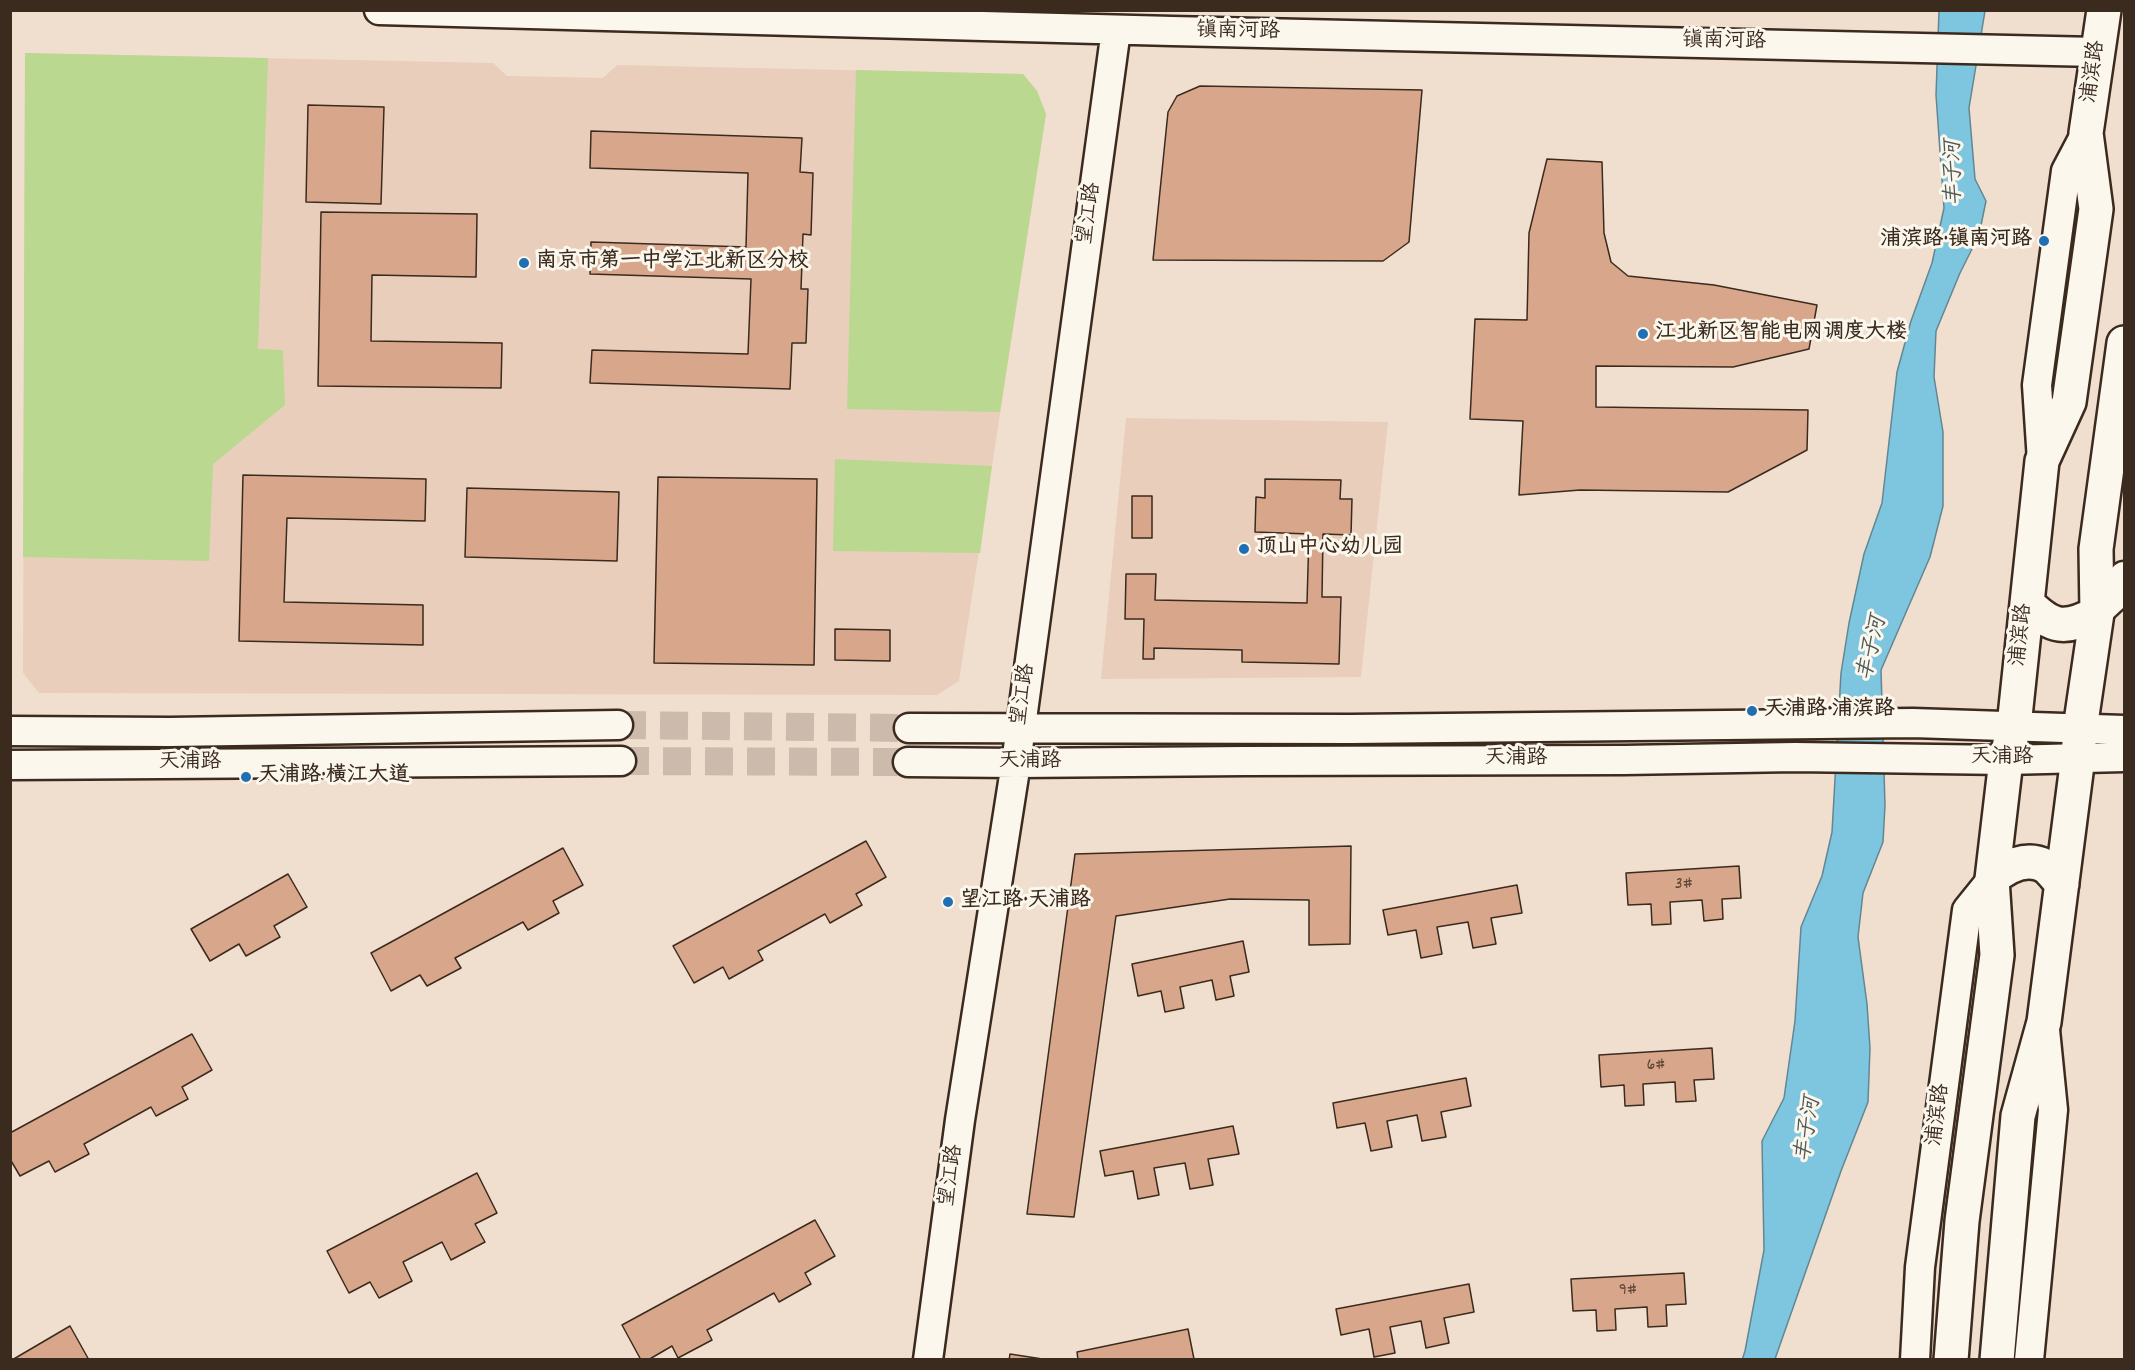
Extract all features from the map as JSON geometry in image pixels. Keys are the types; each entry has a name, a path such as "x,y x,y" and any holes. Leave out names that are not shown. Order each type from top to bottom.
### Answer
{"main road":[{"name":"浦滨路","path":"1951,1359 1962,1221 1998,954 1992,879 2006,760 2014,726 2042,460 2069,402 2096,209 2086,133 2104,10"},
{"path":"1997,1359 2018,1116 2044,1022 2097,613 2096,549 2124,343"},
{"path":"2027,603 2039,616 2060,626 2080,622 2097,613"},
{"path":"1992,879 2005,867 2029,861 2045,867 2062,884"}],"street":[{"name":"镇南河路","path":"379,10 1116,30 2097,52"},
{"name":"望江路","path":"928,1359 960,1120 1021,729 1116,30"},
{"path":"2097,613 2123,589 2124,576"},
{"name":"天浦路","path":"909,728 1351,729 1913,723 2014,726 2079,743 2124,758"},
{"name":"天浦路","path":"10,731 170,732 618,725"},
{"name":"天浦路","path":"908,762 1624,760 1794,757 2006,760 2124,730"},
{"name":"天浦路","path":"10,765 621,761"},
{"name":"浦滨路","path":"1915,1359 1920,1267 1967,910 1992,879"},
{"path":"2029,1359 2053,1110 2044,1022"}],"shaded area":[{"name":"南京市第一中学江北新区分校","path":"25,53 493,63 507,76 603,78 617,65 1023,74 1037,91 1046,114 959,681 937,695 39,693 23,673"},
{"name":"顶山中心幼儿园","path":"1126,418 1388,422 1361,677 1101,679"}],"green space":[{"path":"25,53 268,58 258,349 283,350 285,405 213,464 209,561 23,557"},
{"path":"856,70 1023,74 1037,91 1046,114 1000,412 847,409"},
{"path":"835,459 992,466 980,553 833,551"}],"water":[{"name":"丰子河","path":"1939,11 1985,11 1969,108 1975,179 1986,201 1979,235 1960,273 1936,331 1934,377 1943,432 1943,506 1930,557 1881,670 1885,805 1883,842 1863,893 1858,937 1870,1048 1868,1102 1841,1171 1775,1359 1742,1360 1764,1250 1762,1141 1784,1098 1795,1021 1801,927 1822,876 1832,832 1841,673 1849,623 1864,554 1882,503 1897,372 1911,321 1932,263 1944,208 1936,95"}],"building":[{"path":"1200,86 1422,90 1409,242 1383,261 1153,260 1168,112 1177,96"},
{"path":"308,105 384,107 381,204 306,202"},
{"path":"591,131 802,138 800,172 813,173 811,235 803,234 801,289 808,289 806,343 792,343 790,389 590,383 592,350 748,354 751,279 590,274 591,242 746,247 748,173 590,168"},
{"name":"江北新区智能电网调度大楼","path":"1547,159 1602,162 1604,233 1611,262 1628,276 1714,285 1817,305 1809,349 1733,367 1596,366 1596,407 1808,410 1807,450 1728,492 1580,490 1519,495 1523,421 1470,419 1475,319 1527,320 1529,233"},
{"path":"321,212 477,214 476,277 372,275 371,341 502,343 501,388 318,386"},
{"path":"243,475 426,479 425,521 287,518 284,602 423,605 423,645 239,641"},
{"path":"658,477 817,479 814,665 654,663"},
{"path":"1265,479 1341,480 1340,499 1352,499 1351,535 1323,534 1322,597 1341,597 1339,664 1242,662 1242,650 1154,648 1154,659 1143,659 1144,619 1125,619 1126,574 1156,574 1155,600 1307,603 1309,534 1255,532 1256,497 1265,498"},
{"path":"467,488 619,492 617,561 465,557"},
{"path":"1132,496 1152,496 1152,538 1132,538"},
{"path":"835,629 890,630 890,661 835,660"},
{"path":"866,841 886,877 856,894 862,905 830,923 825,914 758,951 763,960 729,979 723,967 694,983 673,946"},
{"path":"1351,846 1350,944 1309,945 1309,900 1230,899 1116,916 1074,1217 1027,1214 1075,854"},
{"path":"563,848 583,885 553,901 559,913 528,930 523,922 455,958 461,968 427,986 420,975 391,991 371,953"},
{"path":"1739,866 1741,898 1722,899 1723,919 1704,921 1702,900 1670,902 1671,924 1652,925 1651,904 1628,905 1626,873"},
{"path":"288,874 307,907 274,926 280,937 246,956 239,944 210,961 191,929"},
{"path":"1517,885 1522,913 1491,918 1496,944 1473,948 1468,922 1437,927 1442,954 1421,958 1416,930 1388,935 1383,910"},
{"path":"1243,941 1249,972 1230,976 1234,996 1216,1000 1212,980 1180,987 1184,1008 1165,1012 1161,991 1138,996 1132,964"},
{"path":"192,1034 212,1070 182,1087 188,1099 156,1116 151,1107 84,1144 89,1154 55,1172 49,1161 20,1176 10,1159 10,1133"},
{"path":"1712,1048 1714,1079 1694,1080 1696,1101 1676,1102 1675,1082 1643,1084 1644,1105 1625,1106 1624,1085 1601,1087 1599,1055"},
{"path":"1466,1078 1471,1106 1441,1112 1446,1137 1422,1141 1417,1115 1387,1121 1392,1147 1371,1151 1365,1123 1337,1128 1333,1103"},
{"path":"1233,1126 1239,1154 1208,1159 1213,1185 1190,1189 1185,1163 1154,1168 1159,1195 1138,1199 1133,1171 1105,1176 1100,1151"},
{"path":"477,1173 497,1213 475,1224 485,1242 451,1260 442,1242 403,1262 412,1281 379,1298 370,1282 349,1293 327,1251"},
{"path":"815,1220 835,1256 805,1273 811,1284 779,1302 774,1293 707,1330 712,1340 678,1358 672,1346 648,1360 641,1360 622,1325"},
{"path":"1684,1273 1686,1304 1666,1305 1667,1326 1648,1327 1647,1307 1615,1309 1616,1330 1597,1331 1596,1310 1573,1311 1571,1279"},
{"path":"1469,1284 1474,1312 1444,1318 1449,1343 1426,1348 1421,1321 1390,1327 1395,1353 1374,1357 1369,1329 1341,1335 1336,1309"},
{"path":"70,1326 89,1360 12,1360"},
{"path":"1188,1329 1194,1359 1078,1360 1077,1352"},
{"path":"1010,1354 1049,1360 1009,1360"}],"tunnel":[{"path":"618,725 909,728"},
{"path":"621,761 908,762"}],"place":[{"name":"浦滨路·镇南河路","path":"2044,241"},
{"name":"南京市第一中学江北新区分校","path":"524,263"},
{"name":"江北新区智能电网调度大楼","path":"1643,334"},
{"name":"顶山中心幼儿园","path":"1244,549"},
{"name":"天浦路·浦滨路","path":"1752,711"},
{"name":"天浦路·横江大道","path":"246,777"},
{"name":"望江路·天浦路","path":"948,902"}]}
